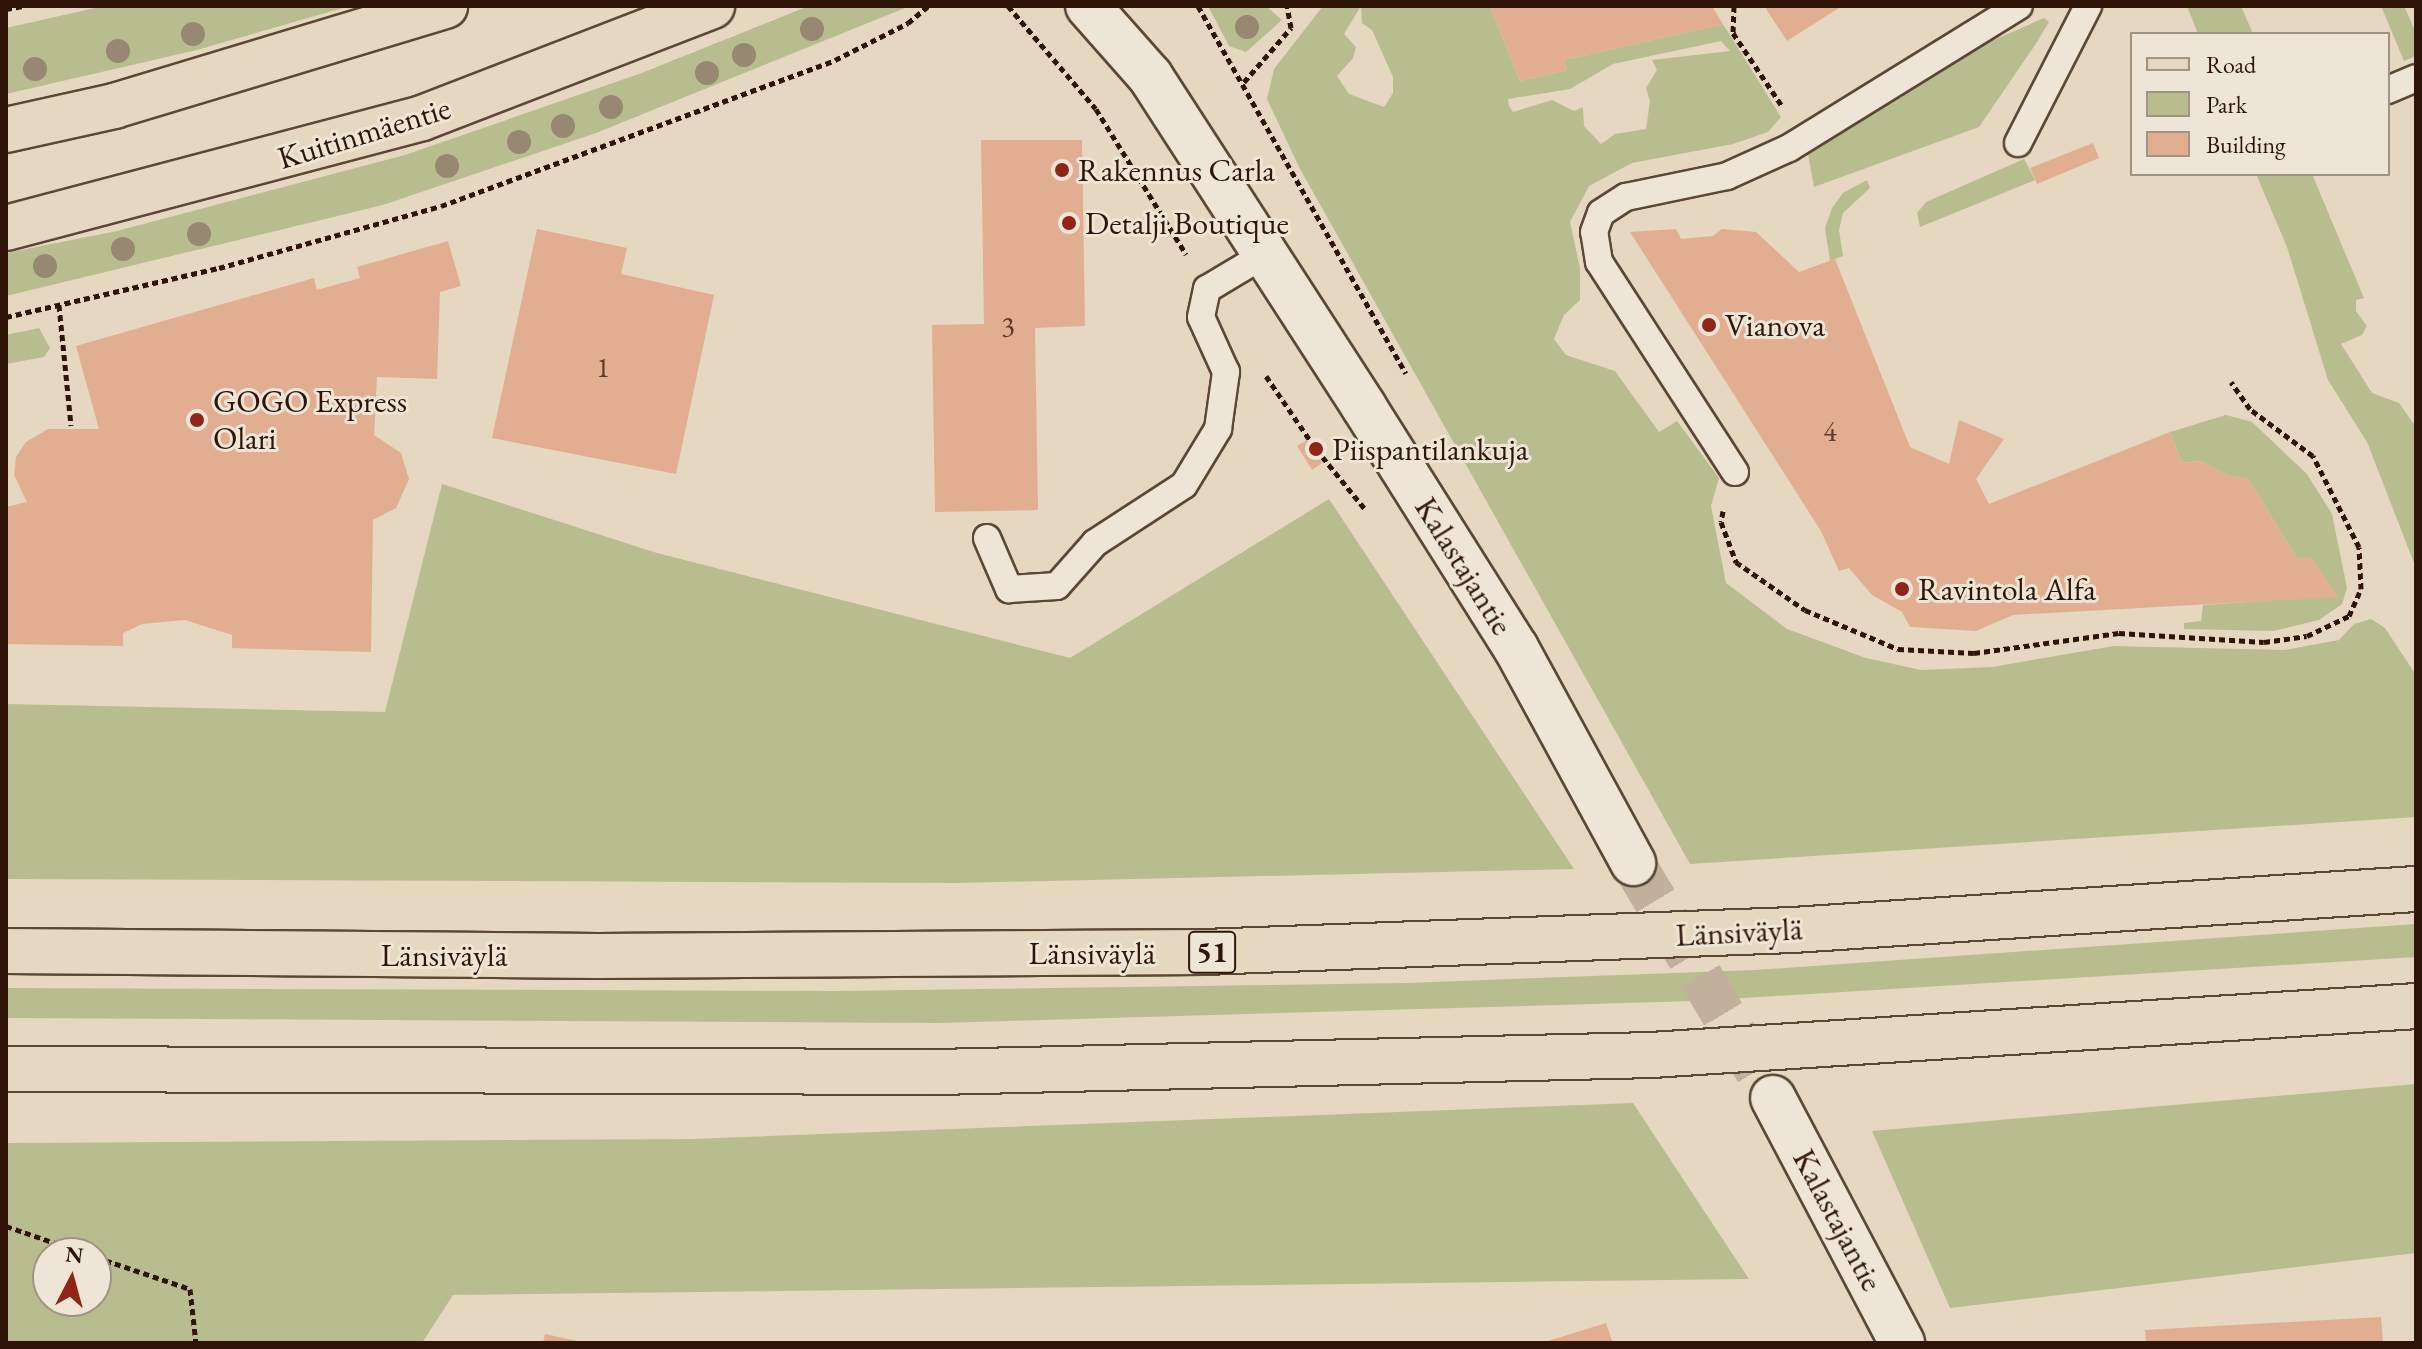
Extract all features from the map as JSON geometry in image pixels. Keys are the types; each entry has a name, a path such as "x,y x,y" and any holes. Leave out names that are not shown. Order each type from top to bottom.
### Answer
{"main road":[{"path":"6,130 144,98 445,6"},
{"name":"Kuitinmäentie","path":"6,228 422,118 712,6"},
{"name":"Kalastajantie","path":"1088,6 1150,76 1516,648 1633,863"},
{"name":"Kalastajantie","path":"1125,6 1150,76"},
{"name":"Länsiväylä","path":"6,951 598,956 1204,952 1793,930 2416,889"},
{"path":"6,1069 937,1072 1651,1055 2416,1006"},
{"name":"Kalastajantie","path":"1773,1098 1902,1343"}],"lane":[{"path":"1735,472 1599,262 1594,232 1601,213 1626,197 1727,176 1789,148 2019,6"},
{"path":"2018,143 2088,6"},
{"path":"2390,89 2416,78"},
{"path":"987,538 1009,589 1057,586 1095,543 1184,485 1218,429 1226,372 1201,317 1207,289 1264,255"}],"path":[{"path":"6,9 23,6"},
{"path":"6,317 219,268 441,206 835,60 908,23 928,6"},
{"path":"1008,6 1096,109 1207,289"},
{"path":"1244,82 1291,28 1287,6"},
{"path":"1734,6 1733,33 1773,91"},
{"path":"59,305 71,425"},
{"path":"1257,363 1316,449 1372,516"},
{"path":"1735,472 1726,491 1721,522 1736,562 1805,610 1898,649 1974,653 2119,633 2264,642 2307,636 2349,616 2361,589 2359,547 2313,456 2250,409 2231,382"},
{"path":"6,1226 38,1237"},
{"path":"112,1262 190,1289 196,1343"}],"green space":[{"path":"104,6 350,6 197,50 6,94 6,28"},
{"path":"809,6 910,6 596,133 383,205 6,296 6,253 117,231 405,155 639,74"},
{"path":"1208,6 1266,6 1282,20 1246,52 1229,46"},
{"path":"1323,6 1361,6 1490,6 1520,81 1567,70 1564,60 1723,24 1781,117 1768,132 1733,144 1632,163 1589,186 1570,222 1580,268 1580,300 1564,315 1554,339 1566,355 1615,371 1659,432 1677,421 1719,478 1711,506 1726,583 1787,629 1866,658 1921,670 1992,667 2114,646 2284,650 2339,640 2354,624 2371,619 2385,628 2416,675 2416,817 1690,864 1299,167 1267,99 1274,69","holes":["1361,6 1362,23 1372,30 1393,77 1393,93 1384,107 1349,94 1337,76 1353,58 1356,47 1344,34","1721,41 1730,51 1652,60 1657,70 1646,88 1650,101 1646,129 1615,134 1601,144 1584,126 1583,107 1574,111 1552,100 1513,112 1509,106 1508,99 1570,89 1613,64"]},
{"path":"2187,6 2241,6 2252,32 2197,32"},
{"path":"2381,6 2404,6 2416,33 2416,56 2404,61"},
{"path":"2044,18 2049,22 1979,127 1814,187 1808,154 1987,43"},
{"path":"2024,159 2035,180 1920,227 1917,213 1926,202"},
{"path":"2257,176 2313,176 2364,298 2356,300 2356,311 2367,326 2362,335 2341,344 2372,393 2399,403 2416,427 2416,568 2367,442 2328,380 2287,247"},
{"path":"1867,180 1870,188 1843,213 1839,230 1843,256 1830,261 1825,228 1832,208 1843,193"},
{"path":"39,328 50,348 44,357 6,364 6,335"},
{"path":"2226,415 2252,422 2307,474 2332,514 2347,588 2342,604 2319,620 2273,631 2184,629 2184,623 2201,621 2203,605 2337,596 2312,559 2297,558 2248,479 2230,476 2201,461 2182,463 2170,432"},
{"path":"442,484 657,553 1070,658 1329,499 1574,869 956,883 6,879 6,704 385,712"},
{"path":"2416,924 2416,957 1695,1001 938,1023 6,1018 6,988 837,991 1406,983 1755,970"},
{"path":"2416,1084 2416,1253 1950,1308 1872,1131"},
{"path":"1633,1103 1749,1279 453,1295 422,1343 6,1343 6,1143 692,1139"}],"building":[{"path":"1490,6 1712,6 1723,24 1564,60 1567,70 1520,81"},
{"path":"1770,6 1842,6 1787,41 1766,9"},
{"path":"981,140 1082,140 1085,326 1035,328 1038,510 935,512 932,325 984,324"},
{"path":"2093,143 2099,158 2037,184 2030,168"},
{"path":"537,229 627,248 621,274 714,295 676,474 492,438"},
{"path":"1676,229 1681,239 1713,236 1722,229 1756,232 1799,272 1835,259 1910,447 1949,464 1959,420 2004,439 1976,479 1989,504 2170,432 2182,463 2201,461 2230,476 2248,479 2297,558 2312,559 2338,597 2013,615 1976,631 1910,627 1902,612 1872,595 1849,568 1839,571 1821,531 1630,232"},
{"path":"448,241 461,286 440,292 437,379 377,377 374,435 401,453 409,479 396,508 373,520 371,652 232,648 232,635 185,620 142,624 123,633 123,646 6,644 6,507 27,502 14,475 16,457 26,442 48,429 99,429 76,346 314,278 317,290 360,278 357,267"},
{"path":"1307,440 1322,463 1312,470 1297,446"},
{"path":"2381,1317 2383,1343 2146,1343 2145,1330"},
{"path":"1606,1323 1613,1343 1545,1342"},
{"path":"545,1334 582,1342 582,1343 543,1343"}],"tunnel":[{"path":"1633,863 1773,1098"}],"place":[{"name":"Rakennus Carla","path":"1062,170"},
{"name":"Detalji Boutique","path":"1069,223"},
{"name":"Vianova","path":"1709,325"},
{"name":"GOGO Express Olari","path":"197,420"},
{"name":"Piispantilankuja","path":"1316,449"},
{"name":"Ravintola Alfa","path":"1902,589"}]}
